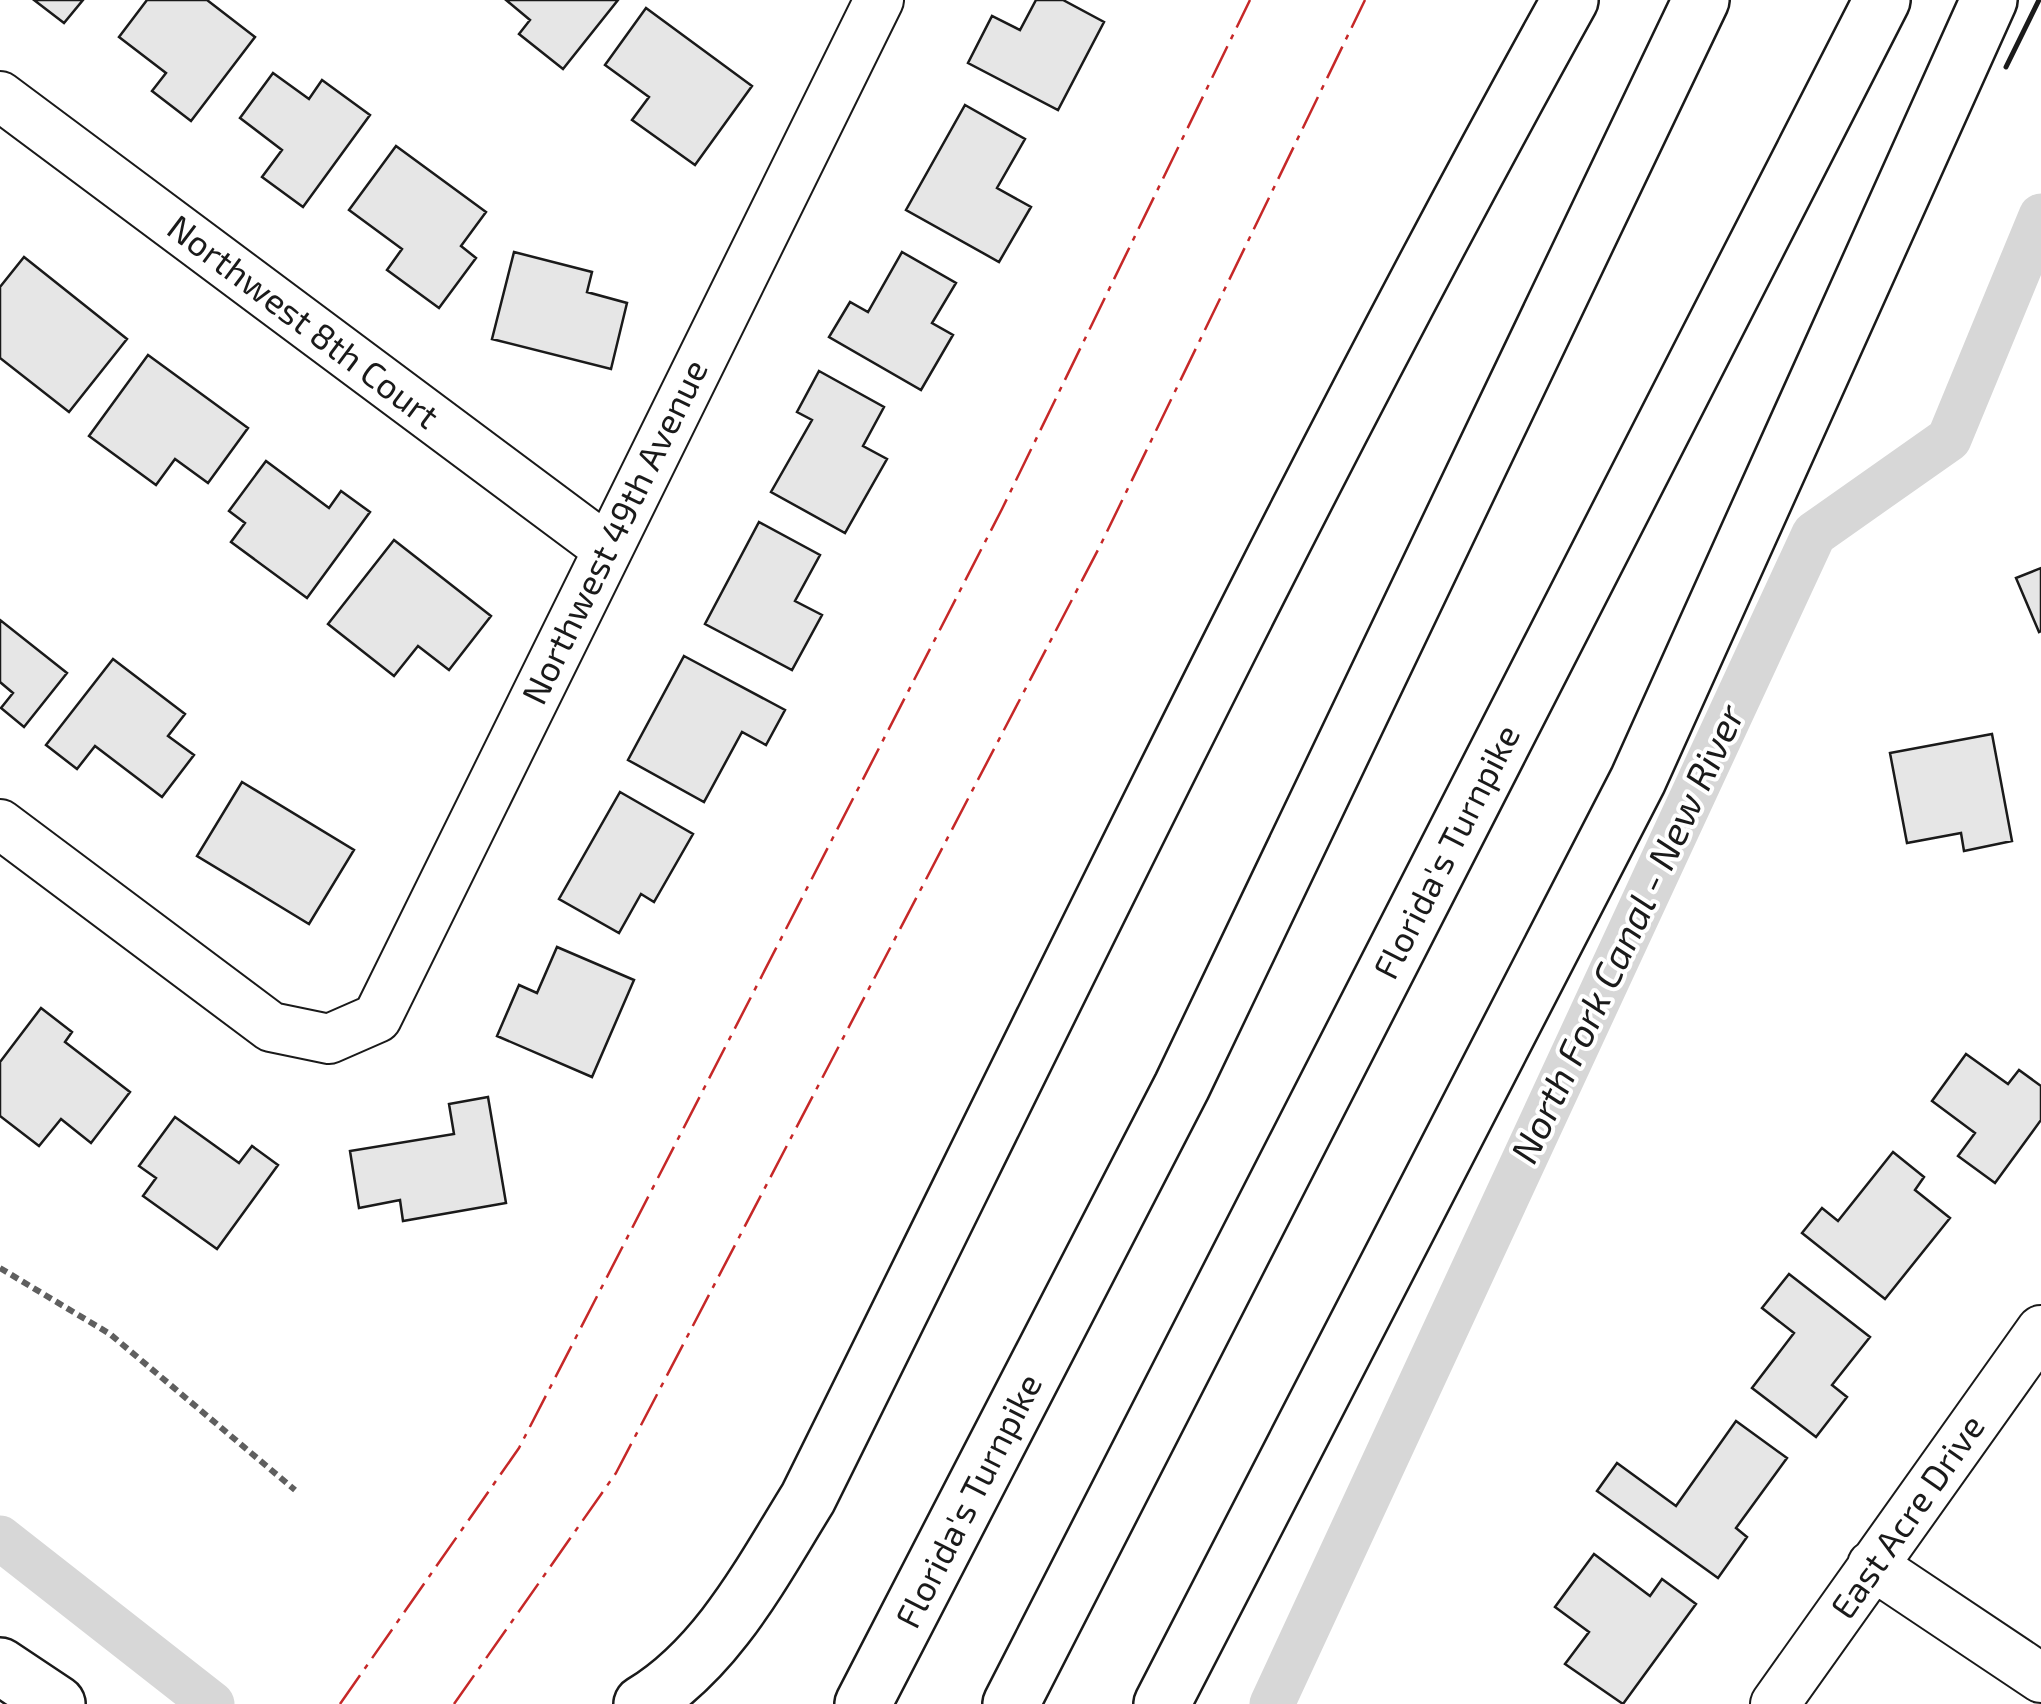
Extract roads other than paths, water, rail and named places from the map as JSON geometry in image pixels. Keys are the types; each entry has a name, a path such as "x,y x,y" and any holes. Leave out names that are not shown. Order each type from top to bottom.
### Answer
{"highway":[{"path":"642,1704 670,1686 737,1612 808,1498 1274,555 1424,262 1570,0"},
{"name":"Florida's Turnpike","path":"863,1704 1182,1086 1702,0"},
{"name":"Florida's Turnpike","path":"1011,1704 1882,0"},
{"path":"1162,1704 1638,780 1989,0"},
{"path":"0,1666 57,1704"}],"street":[{"name":"Northwest 49th Avenue","path":"0,824 271,1027 328,1039 377,1018 606,548 861,8"},
{"name":"Northwest 8th Court","path":"0,96 606,548"},
{"name":"East Acre Drive","path":"1775,1704 2041,1330"},
{"path":"1872,1565 2041,1678"}],"waterway":[{"name":"North Fork Canal - New River","path":"1272,1704 1814,534 1949,439 2041,216"},
{"path":"0,1538 212,1704"}]}
